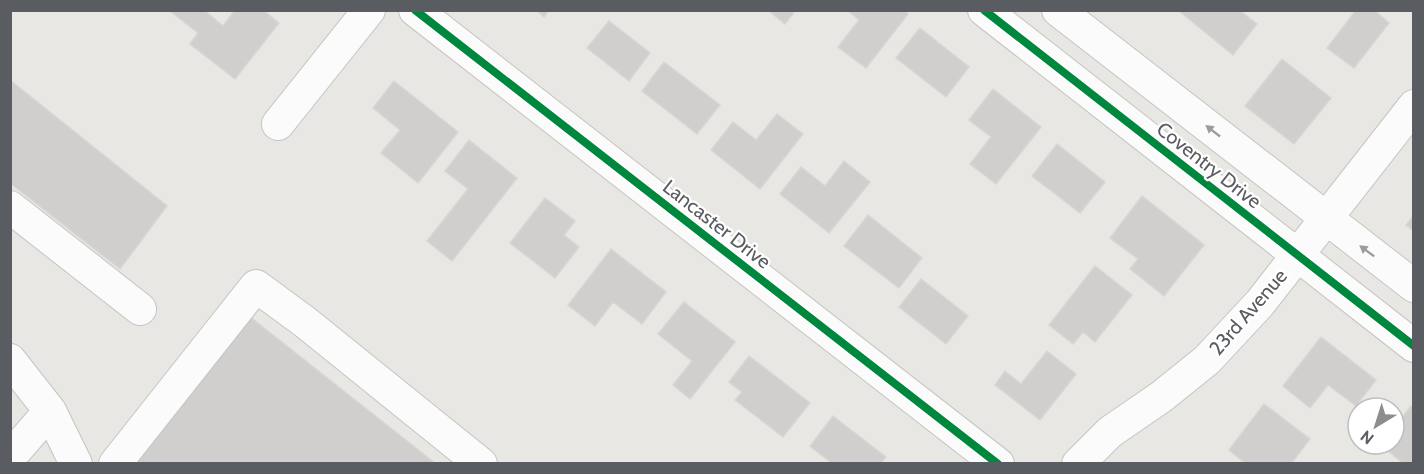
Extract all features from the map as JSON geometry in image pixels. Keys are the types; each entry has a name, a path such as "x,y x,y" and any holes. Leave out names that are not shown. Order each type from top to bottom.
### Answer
{"street":[{"path":"278,124 369,10"},
{"name":"Lancaster Drive","path":"415,10 998,464"},
{"name":"Coventry Drive","path":"984,10 1413,346"},
{"name":"Coventry Drive","path":"1058,10 1413,286"},
{"name":"23rd Avenue","path":"1078,464 1110,432 1161,397 1207,360 1260,303 1413,106"},
{"path":"10,207 140,309"},
{"path":"116,464 256,286 305,322 481,464"},
{"path":"10,360 50,411 76,464"},
{"path":"10,457 50,411"}],"building":[{"path":"204,10 223,26 235,10 263,10 279,23 235,79 190,44 198,33 170,11"},
{"path":"536,10 549,10 544,17"},
{"path":"768,10 796,10 785,24"},
{"path":"847,10 904,10 908,14 866,68 838,47 859,20"},
{"path":"1178,10 1239,10 1257,24 1233,55"},
{"path":"1356,10 1374,10 1389,23 1354,68 1327,48"},
{"path":"609,21 650,53 629,81 587,48"},
{"path":"920,28 969,67 946,97 896,58"},
{"path":"1282,59 1331,98 1294,144 1245,106"},
{"path":"664,62 720,105 697,134 642,91"},
{"path":"10,80 167,206 120,269 10,183"},
{"path":"394,81 458,132 418,183 381,153 400,130 373,108"},
{"path":"993,89 1041,127 996,184 970,164 991,137 969,120"},
{"path":"777,114 803,134 760,189 711,150 733,122 756,140"},
{"path":"469,140 517,178 452,261 427,241 468,189 445,171"},
{"path":"1057,144 1105,182 1080,213 1032,176"},
{"path":"844,161 870,182 829,233 780,194 801,167 825,186"},
{"path":"1142,196 1204,245 1164,296 1130,269 1138,259 1110,238"},
{"path":"545,198 575,221 564,235 579,247 555,278 510,243"},
{"path":"868,215 922,258 899,288 844,246"},
{"path":"1414,215 1414,231 1406,225"},
{"path":"611,249 666,292 642,324 613,302 595,326 568,305"},
{"path":"1095,266 1132,295 1095,342 1083,332 1073,344 1049,325"},
{"path":"921,279 968,316 946,344 899,307"},
{"path":"684,302 735,342 690,399 673,385 692,361 658,334"},
{"path":"249,316 436,464 133,464"},
{"path":"1321,337 1376,380 1364,396 1346,396 1346,398 1328,385 1310,408 1283,386"},
{"path":"1047,351 1076,374 1040,420 995,385 1005,371 1021,384"},
{"path":"749,356 810,403 783,437 735,400 742,392 729,382"},
{"path":"1264,404 1310,439 1291,464 1246,464 1229,450"},
{"path":"1411,406 1414,408 1414,464 1404,464 1394,456 1406,456 1406,412"},
{"path":"833,416 886,457 880,464 833,464 810,446"}],"cycle path":[{"path":"415,10 998,464"},
{"path":"984,10 1414,346"}]}
